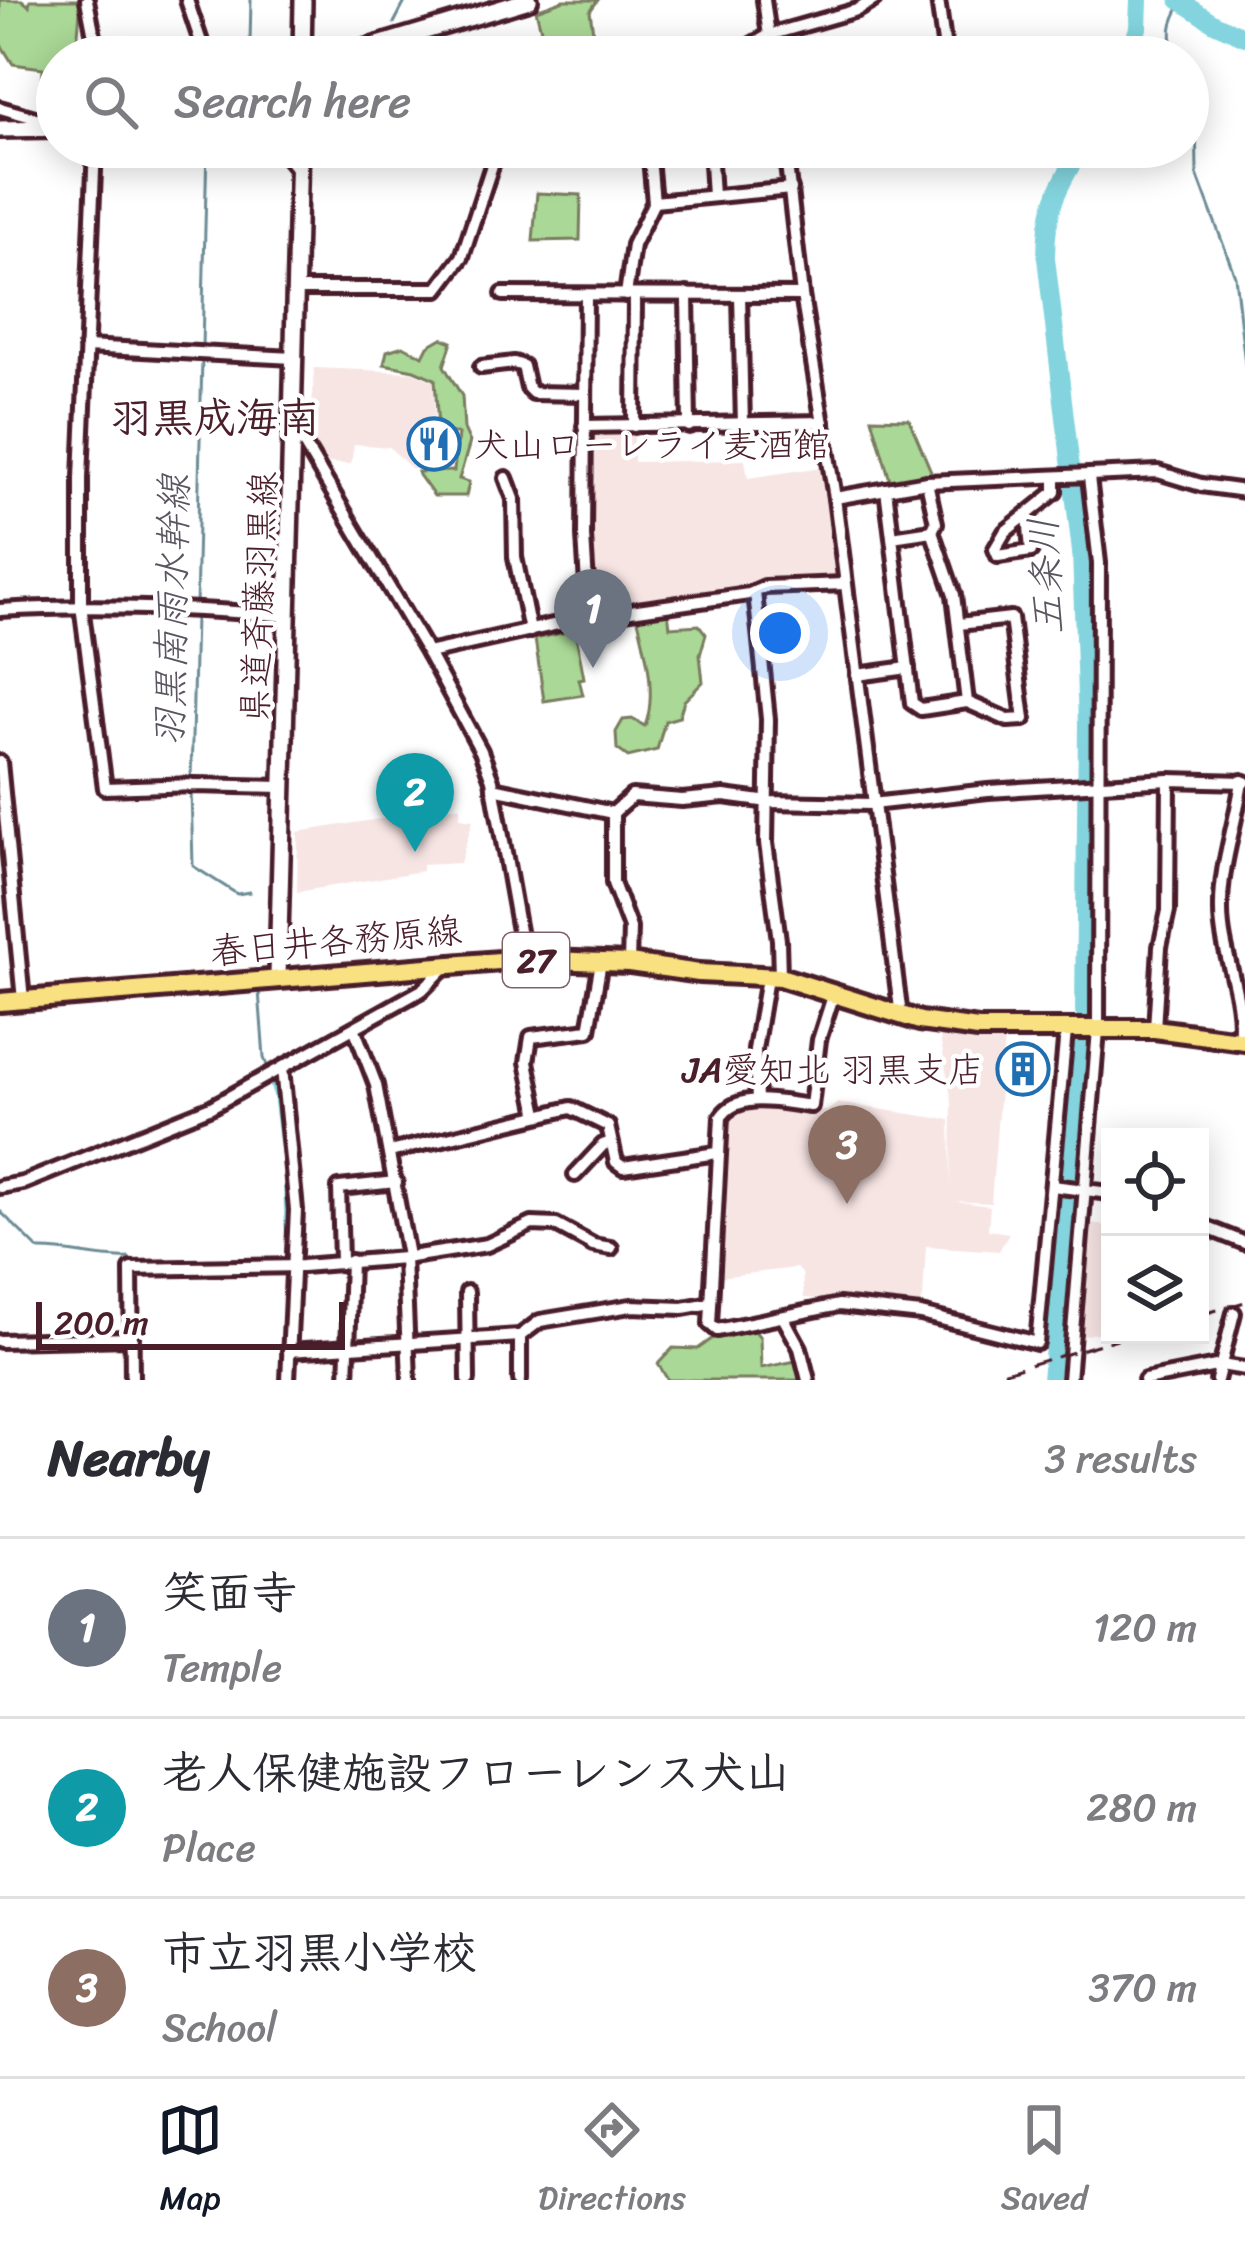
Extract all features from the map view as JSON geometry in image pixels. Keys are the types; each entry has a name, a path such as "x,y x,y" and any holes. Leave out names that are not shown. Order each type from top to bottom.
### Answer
{"main road":[{"path":"302,36 303,0"},
{"path":"409,36 529,0"},
{"path":"0,129 36,128"},
{"name":"県道斉藤羽黒線","path":"278,977 299,168"},
{"name":"春日井各務原線","path":"0,1002 524,959 629,963 773,978 902,1016 978,1029 1155,1029 1242,1041"}],"street":[{"path":"87,0 94,36"},
{"path":"187,0 199,36"},
{"path":"764,0 769,35 857,10 874,0"},
{"path":"938,0 943,36"},
{"path":"0,108 36,118"},
{"path":"94,168 81,605 105,788 282,787"},
{"path":"296,168 299,172"},
{"path":"296,289 438,289 462,257 491,168"},
{"path":"634,426 633,245 654,202 651,168"},
{"path":"711,168 712,196"},
{"path":"788,168 902,1016"},
{"path":"654,202 791,189"},
{"path":"503,294 802,295"},
{"path":"687,294 689,426"},
{"path":"586,295 589,617"},
{"path":"740,295 742,425"},
{"path":"86,347 294,358"},
{"path":"481,367 514,363 523,366 533,393 585,394"},
{"path":"584,426 823,422"},
{"path":"292,439 304,444 481,751 493,788 524,959"},
{"path":"835,499 927,482 1158,472 1245,491"},
{"path":"1069,1380 1098,1030 1099,563 1085,477"},
{"path":"506,478 514,499 515,557 530,631"},
{"path":"1028,514 1055,491 1057,479"},
{"path":"927,482 936,523 932,531 959,624 967,702"},
{"path":"886,489 912,703 921,709 967,702 1008,720 1024,719 1011,618 959,624"},
{"path":"892,537 932,531"},
{"path":"428,653 589,617 689,606 765,587 845,584"},
{"path":"755,592 758,649 765,673 766,843 779,940 755,1050 757,1100"},
{"path":"0,610 81,605 287,616"},
{"path":"857,675 908,668"},
{"path":"0,762 23,1000"},
{"path":"1155,1029 1160,947 1168,911 1169,780"},
{"path":"629,963 630,928 613,883 613,813 632,796 872,804 1169,780 1243,782 1228,840 1220,909 1242,1041"},
{"path":"493,788 613,813"},
{"path":"0,1187 23,1184 211,1107 355,1030 433,982 449,962"},
{"path":"538,1114 527,1062 531,1037 589,1030 601,962"},
{"path":"834,993 818,1040 811,1106 757,1100 725,1109 721,1117 710,1324 717,1330 826,1306 882,1307 1036,1343 1066,1030"},
{"path":"355,1030 376,1085 396,1182 406,1257 409,1380"},
{"path":"282,1068 295,1182 289,1380"},
{"path":"390,1152 572,1108 608,1126 616,1162 623,1168 717,1153"},
{"path":"575,1175 611,1142"},
{"path":"347,1380 346,1261 339,1188 396,1182"},
{"path":"1052,1186 1101,1192"},
{"path":"132,1380 136,1269 406,1257 487,1244 532,1224 556,1225 593,1245 610,1248"},
{"path":"1209,1229 1245,1243"},
{"path":"467,1292 467,1380"},
{"path":"290,1351 520,1336 540,1321 631,1306 683,1308 711,1303"},
{"path":"1217,1380 1234,1313"},
{"path":"783,1317 800,1348 808,1380"},
{"path":"520,1336 520,1380"},
{"path":"0,1341 132,1338"},
{"path":"1145,1380 1221,1365 1245,1369"}],"shaded area":[{"path":"314,368 412,372 433,381 435,431 456,435 455,470 412,469 389,447 354,444 351,464 324,463 311,436"},
{"path":"594,432 634,435 634,462 745,460 748,478 823,467 839,580 600,612 593,608 589,539"},
{"path":"460,806 460,818 473,820 460,863 422,865 422,871 297,892 298,832"},
{"path":"939,1032 1004,1038 991,1203 954,1201 990,1206 988,1230 1009,1233 999,1251 926,1246 919,1305 804,1298 802,1273 796,1268 719,1277 730,1115 749,1103 827,1111 838,1103 950,1120 951,1187 952,1102"},
{"path":"1085,1223 1101,1225 1101,1332 1082,1336 1087,1266 1082,1265"}],"green space":[{"path":"0,0 22,0 29,6 30,0 81,0 77,36 36,36 36,67 13,64 0,43"},
{"path":"564,0 598,0 590,11 594,36 542,36 536,10"},
{"path":"537,193 581,195 580,240 533,241"},
{"path":"442,338 452,342 444,366 462,396 464,429 470,442 459,479 469,482 466,496 434,496 418,472 454,471 458,434 438,430 435,379 384,364 387,351 403,346 423,356 428,346"},
{"path":"872,418 909,419 933,476 890,480"},
{"path":"668,612 670,627 699,625 706,634 700,655 703,682 684,701 679,717 665,721 657,750 628,757 617,749 616,732 623,720 645,726 650,700 638,620 646,613"},
{"path":"575,630 583,695 544,701 535,639"},
{"path":"752,1328 760,1337 761,1368 796,1361 805,1380 668,1380 658,1364 673,1348 698,1349 713,1338"}],"waterway":[{"name":"羽黒南雨水幹線","path":"250,36 251,0"},
{"path":"394,23 406,0"},
{"name":"五条川","path":"1136,36 1139,0"},
{"path":"1179,0 1245,37"},
{"path":"1172,36 1182,3"},
{"name":"羽黒南雨水幹線","path":"202,348 206,168"},
{"name":"五条川","path":"1070,168 1048,225 1046,258 1081,552 1087,725 1084,1011"},
{"path":"1197,168 1235,276 1245,364"},
{"name":"羽黒南雨水幹線","path":"196,606 202,358"},
{"name":"羽黒南雨水幹線","path":"191,780 195,616"},
{"name":"羽黒南雨水幹線","path":"191,790 193,866 237,894 250,892"},
{"name":"羽黒南雨水幹線","path":"259,991 268,1068"},
{"name":"五条川","path":"1051,1380 1082,1041"},
{"path":"269,1070 278,1094 286,1155"},
{"path":"288,1180 290,1239"},
{"path":"0,1211 39,1250 129,1258 135,1265"},
{"path":"136,1274 138,1380"}],"railway":[{"path":"1209,1312 1245,1302"},
{"path":"978,1380 1101,1344"}],"place":[{"name":"犬山ローレライ麦酒館","path":"434,444"},
{"name":"笑面寺","path":"593,668"},
{"name":"老人保健施設フローレンス犬山","path":"415,852"},
{"name":"JA愛知北 羽黒支店","path":"1023,1069"},
{"name":"市立羽黒小学校","path":"847,1204"}],"district":[{"name":"羽黒成海南","path":"215,417"}]}
